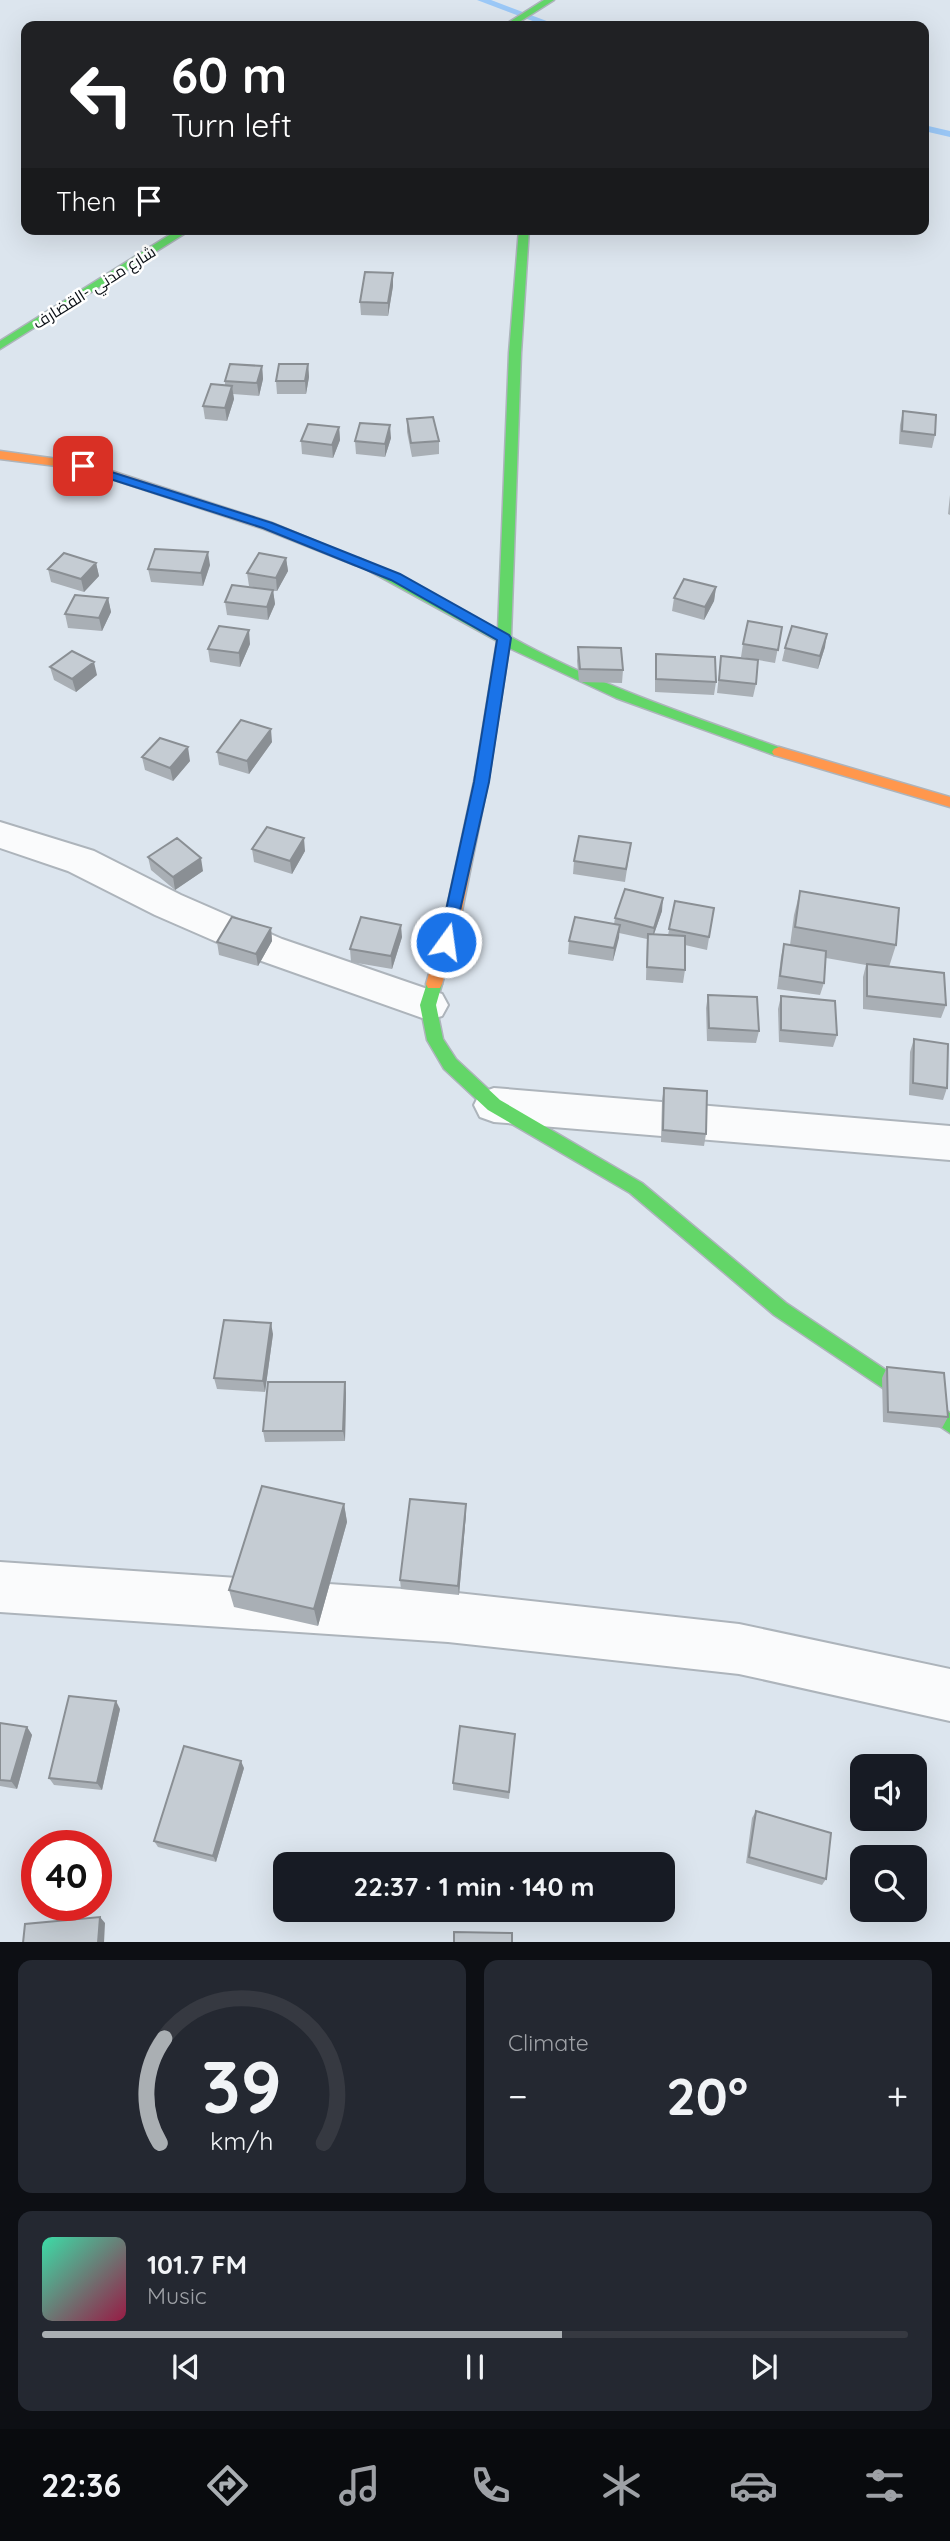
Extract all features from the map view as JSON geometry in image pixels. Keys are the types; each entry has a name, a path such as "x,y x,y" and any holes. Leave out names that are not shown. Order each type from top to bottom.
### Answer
{"main road":[{"path":"515,21 550,0"},
{"name":"شارع مدني -القضارف","path":"0,345 177,235"},
{"path":"524,235 515,353 504,638 481,782 453,921 429,1005 435,1040 450,1064 494,1105 636,1188 780,1309 950,1424"},
{"path":"0,455 83,466 268,526 395,577 530,654 631,700 794,757 950,802"}],"street":[{"path":"0,835 81,861 168,905 269,948 429,1005"},
{"path":"494,1105 950,1143"},
{"path":"0,1587 448,1617 725,1647 950,1695"}],"building":[{"path":"365,272 393,273 388,303 360,302"},
{"path":"230,364 262,366 257,383 225,381"},
{"path":"279,364 308,364 305,381 276,381"},
{"path":"211,384 232,386 225,408 203,406"},
{"path":"903,411 936,415 935,435 902,431"},
{"path":"433,417 439,441 411,443 407,419"},
{"path":"360,423 390,425 385,444 355,441"},
{"path":"308,424 339,427 332,445 301,441"},
{"path":"155,549 208,552 201,573 148,569"},
{"path":"64,553 96,563 81,579 48,569"},
{"path":"259,553 286,558 276,578 247,573"},
{"path":"684,579 716,587 705,607 674,598"},
{"path":"232,585 273,590 267,607 225,602"},
{"path":"75,595 108,598 99,618 65,614"},
{"path":"748,621 782,627 778,650 743,644"},
{"path":"219,626 249,630 239,653 208,649"},
{"path":"792,626 827,634 820,656 785,648"},
{"path":"578,647 621,648 623,670 580,669"},
{"path":"72,651 94,662 72,679 50,667"},
{"path":"656,654 715,657 716,682 656,679"},
{"path":"721,656 758,660 756,684 719,680"},
{"path":"241,720 271,729 247,761 217,752"},
{"path":"160,738 188,747 170,768 142,757"},
{"path":"267,827 304,838 290,861 252,849"},
{"path":"579,836 631,843 626,869 574,861"},
{"path":"177,838 201,858 173,877 148,857"},
{"path":"625,889 663,898 654,928 615,918"},
{"path":"800,891 899,908 896,945 795,927"},
{"path":"675,901 714,908 709,937 669,929"},
{"path":"232,917 271,928 256,954 217,942"},
{"path":"361,917 401,925 391,956 350,949"},
{"path":"575,917 620,925 614,948 569,941"},
{"path":"648,934 685,936 685,970 647,967"},
{"path":"784,944 826,951 824,983 780,976"},
{"path":"867,964 944,973 946,1005 867,996"},
{"path":"708,995 757,997 759,1031 709,1028"},
{"path":"781,996 835,1001 837,1035 781,1030"},
{"path":"914,1039 948,1044 947,1088 913,1083"},
{"path":"664,1088 707,1091 706,1134 663,1130"},
{"path":"224,1320 271,1323 263,1381 214,1378"},
{"path":"887,1367 944,1373 948,1417 888,1412"},
{"path":"268,1382 345,1382 343,1431 263,1431"},
{"path":"262,1486 344,1504 314,1609 229,1590"},
{"path":"410,1499 466,1504 458,1586 400,1580"},
{"path":"69,1696 116,1701 97,1783 49,1778"},
{"path":"0,1723 27,1727 11,1781 0,1780"},
{"path":"460,1726 515,1734 509,1792 453,1783"},
{"path":"184,1746 241,1761 213,1856 154,1841"},
{"path":"756,1811 831,1833 826,1879 749,1857"},
{"path":"100,1921 98,1942 23,1942 25,1924"},
{"path":"454,1932 512,1933 512,1942 454,1942"}],"waterway":[{"path":"482,0 541,21"},
{"path":"929,129 950,134"}],"traffic: fast":[{"path":"515,21 550,0"},
{"path":"0,346 177,235"},
{"path":"482,777 504,638 515,353 524,235"},
{"path":"359,562 424,594 559,668 652,707 779,752"},
{"path":"434,984 428,1005 435,1040 450,1064 494,1105 636,1188 780,1309 950,1424"}],"traffic: slow":[{"path":"0,455 83,466 268,526 359,562"},
{"path":"779,752 950,802"},
{"path":"434,984 452,921 482,777"}],"route":[{"path":"83,466 268,526 395,577 504,638 481,782 453,921 446,942"}]}
